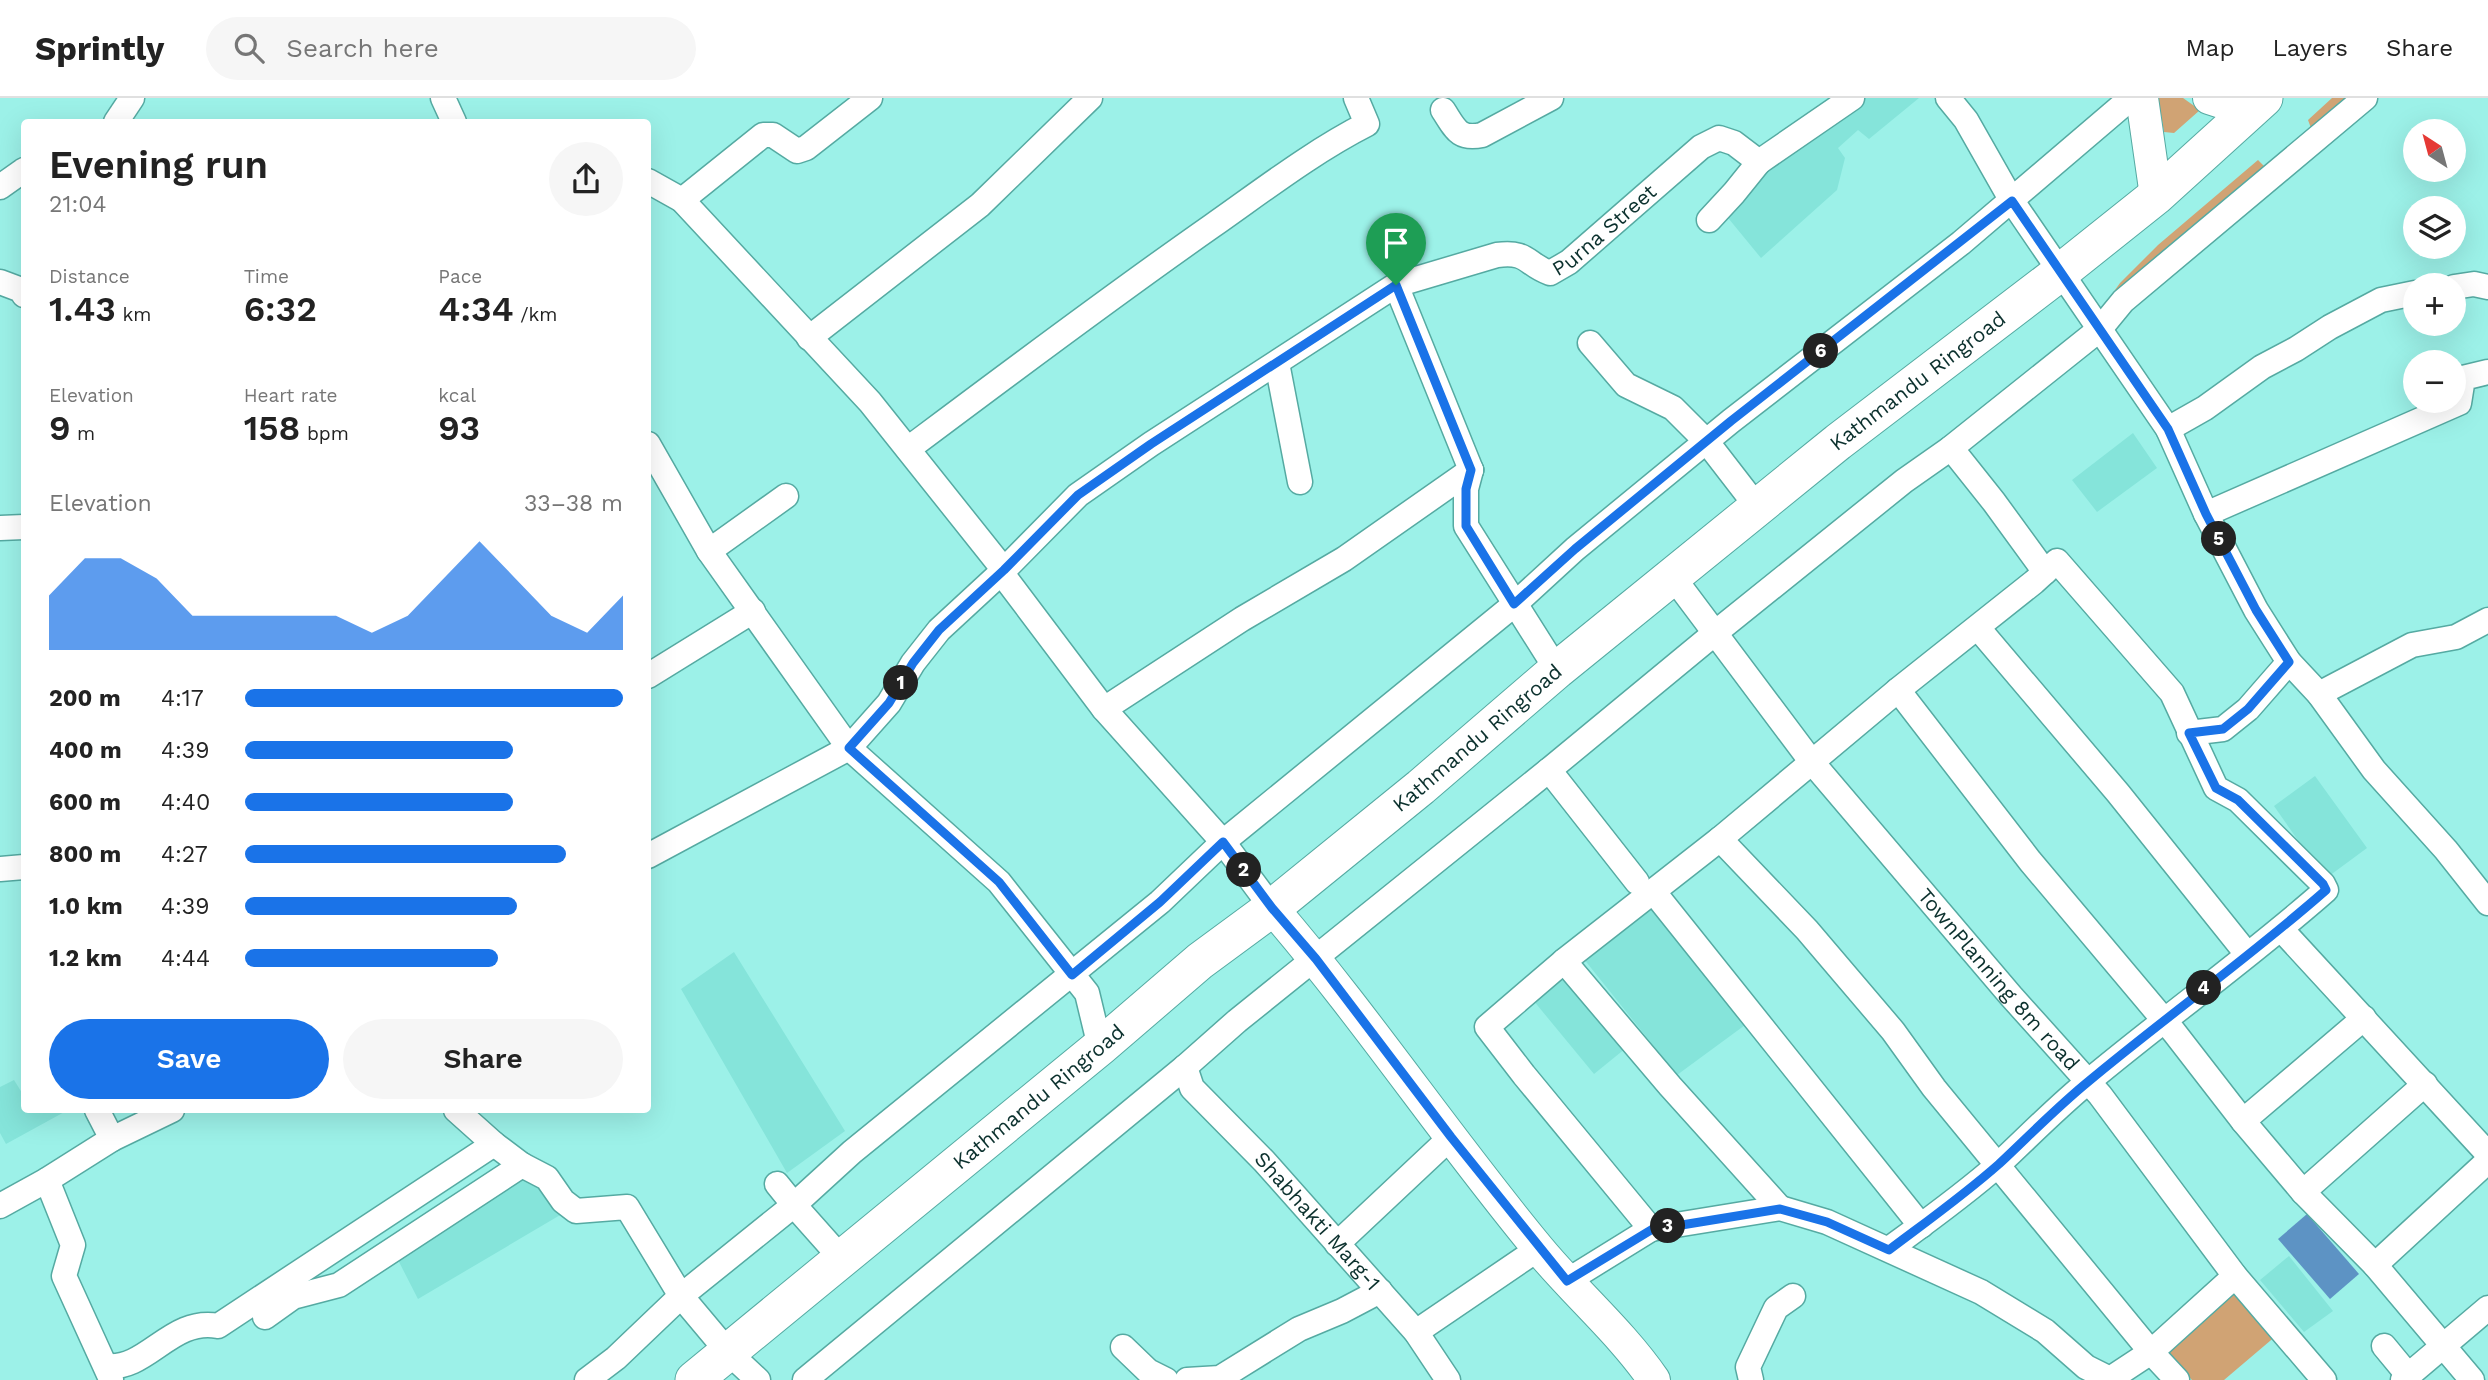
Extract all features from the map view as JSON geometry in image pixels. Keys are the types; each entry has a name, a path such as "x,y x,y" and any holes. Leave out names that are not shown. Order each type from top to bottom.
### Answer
{"highway":[{"name":"Kathmandu Ringroad","path":"694,1380 1200,961 1272,908 1421,787 1557,670 1838,442 2156,196 2257,104"}],"main road":[{"path":"2141,98 2156,196"},
{"path":"2209,98 2257,104"},
{"path":"1272,908 1316,959 1538,1249 1639,1358 1654,1380"}],"street":[{"path":"118,119 132,98"},
{"path":"443,98 453,119"},
{"path":"682,200 762,135 773,135 797,151 806,148 870,98"},
{"path":"809,338 980,205 1090,98"},
{"path":"908,449 1145,273 1300,164 1367,124 1356,98"},
{"path":"1443,110 1458,133 1470,137 1482,135 1551,98"},
{"path":"1709,220 1759,162 1852,98"},
{"path":"1948,98 1966,120 2012,201 2168,429 2206,514 2256,610 2289,662 2319,694 2374,770 2446,850 2488,903"},
{"path":"587,1380 616,1358 681,1296 793,1205 852,1152 1160,902 1223,842 1514,604 1575,549 2012,201 2132,98"},
{"path":"805,1380 1185,1067 1237,1021 1715,633 1904,481 1951,448 2100,329 2123,301 2365,98"},
{"name":"Purna Street","path":"1396,285 1497,255 1513,253 1527,257 1540,269 1550,273 1569,262 1701,147 1719,138 1734,143 1759,162"},
{"path":"0,187 21,172"},
{"path":"651,183 682,200 870,402 1004,570 1006,579 1104,709 1223,842 1272,908"},
{"path":"0,282 21,290"},
{"path":"651,854 849,748 889,703 913,663 939,630 1004,570 1078,495 1151,444 1396,285 1471,470 1466,489 1466,526 1557,670"},
{"path":"2466,285 2488,287"},
{"path":"2168,429 2205,408 2262,367 2330,327 2381,300 2403,295"},
{"path":"1590,343 1626,386 1673,408 1707,442 1758,508"},
{"path":"1277,363 1300,482"},
{"path":"2206,514 2259,489 2344,456 2459,403 2463,378 2488,372"},
{"path":"1951,448 2045,572"},
{"path":"651,449 709,551 849,748 999,882 1087,993 1100,1046"},
{"path":"1104,709 1242,619 1343,559 1471,470"},
{"path":"709,551 786,495"},
{"path":"0,528 21,527"},
{"path":"1651,1230 1488,1027 1645,887 1720,839 1811,761 1978,628 2057,561 2172,693 2216,788 2238,800 2326,890 2281,929 2162,1020 2050,1113 1998,1164 1889,1250"},
{"name":"TownPlanning 8m road","path":"1673,577 1811,761 2011,996 2088,1081 2235,1276 2324,1380"},
{"path":"651,674 753,611"},
{"path":"2319,694 2412,646 2456,637 2488,620"},
{"path":"1978,628 2118,793 2247,954"},
{"path":"2189,733 2223,729 2248,709 2289,662"},
{"path":"1898,690 2030,861 2243,1121 2303,1192 2375,1265 2472,1380"},
{"path":"1549,770 1922,1226"},
{"path":"1720,839 1807,930 1893,1031 1934,1088 2177,1380"},
{"path":"0,869 21,867"},
{"path":"2281,929 2488,1154"},
{"path":"1564,961 1662,1077 1780,1209"},
{"path":"2243,1121 2364,1018"},
{"name":"Shabhakti Marg-1","path":"1185,1067 1192,1088 1264,1161 1416,1332 1448,1380"},
{"path":"2303,1192 2424,1084"},
{"path":"99,1113 112,1139"},
{"path":"0,1206 112,1139 166,1113"},
{"path":"459,1113 522,1165 547,1178 563,1201 576,1211 627,1207 681,1296 728,1352 758,1380"},
{"path":"1337,1244 1451,1137"},
{"path":"47,1180 73,1245 64,1276 109,1373 176,1332 204,1324 218,1326 494,1144"},
{"path":"2375,1265 2488,1161"},
{"path":"265,1317 293,1297 340,1285 522,1165"},
{"path":"777,1184 842,1259"},
{"path":"1567,1281 1651,1230 1780,1209 1827,1222 1981,1293 2045,1331 2086,1367 2109,1379 2151,1352 2235,1276"},
{"path":"1416,1332 1538,1249"},
{"path":"1187,1380 1220,1378 1299,1329 1380,1291"},
{"path":"1751,1380 1748,1367 1776,1308 1793,1296"},
{"path":"2384,1346 2406,1378 2488,1308"},
{"path":"1123,1347 1148,1371 1166,1380"}],"shaded area":[{"path":"1859,98 1919,98 1869,139 1858,130 1838,148 1845,158 1837,190 1761,258 1724,213 1782,149"},
{"path":"2158,98 2183,98 2200,110 2174,133 2164,132"},
{"path":"2332,98 2346,98 2311,128 2308,120"},
{"path":"2258,160 2264,166 2110,297 2120,283 2158,245"},
{"path":"2133,433 2157,468 2097,512 2072,480"},
{"path":"2315,776 2367,848 2325,879 2274,806"},
{"path":"1656,892 1756,1017 1677,1075 1579,953"},
{"path":"734,952 845,1131 787,1173 681,989"},
{"path":"1565,974 1626,1048 1594,1074 1533,1000"},
{"path":"14,1080 21,1091 21,1113 63,1113 6,1144 0,1133 0,1087"},
{"path":"523,1173 567,1211 418,1299 396,1256"},
{"path":"2289,1256 2333,1311 2304,1332 2260,1280"},
{"path":"2233,1291 2277,1335 2224,1380 2192,1380 2164,1352"}],"water":[{"path":"2307,1214 2359,1274 2330,1299 2278,1239"}],"route":[{"path":"2012,201 2168,429 2206,514 2256,610 2289,662 2248,709 2223,729 2189,733 2216,788 2238,800 2326,890 2281,929 2162,1020 2050,1113 1998,1164 1889,1250 1827,1222 1780,1209 1651,1230 1567,1281 1538,1249 1223,842 1160,902 1072,975 999,882 849,748 889,703 913,663 939,630 1004,570 1078,495 1151,444 1396,285 1471,470 1466,489 1466,526 1514,604 1575,549 1731,421 2012,201"}]}
